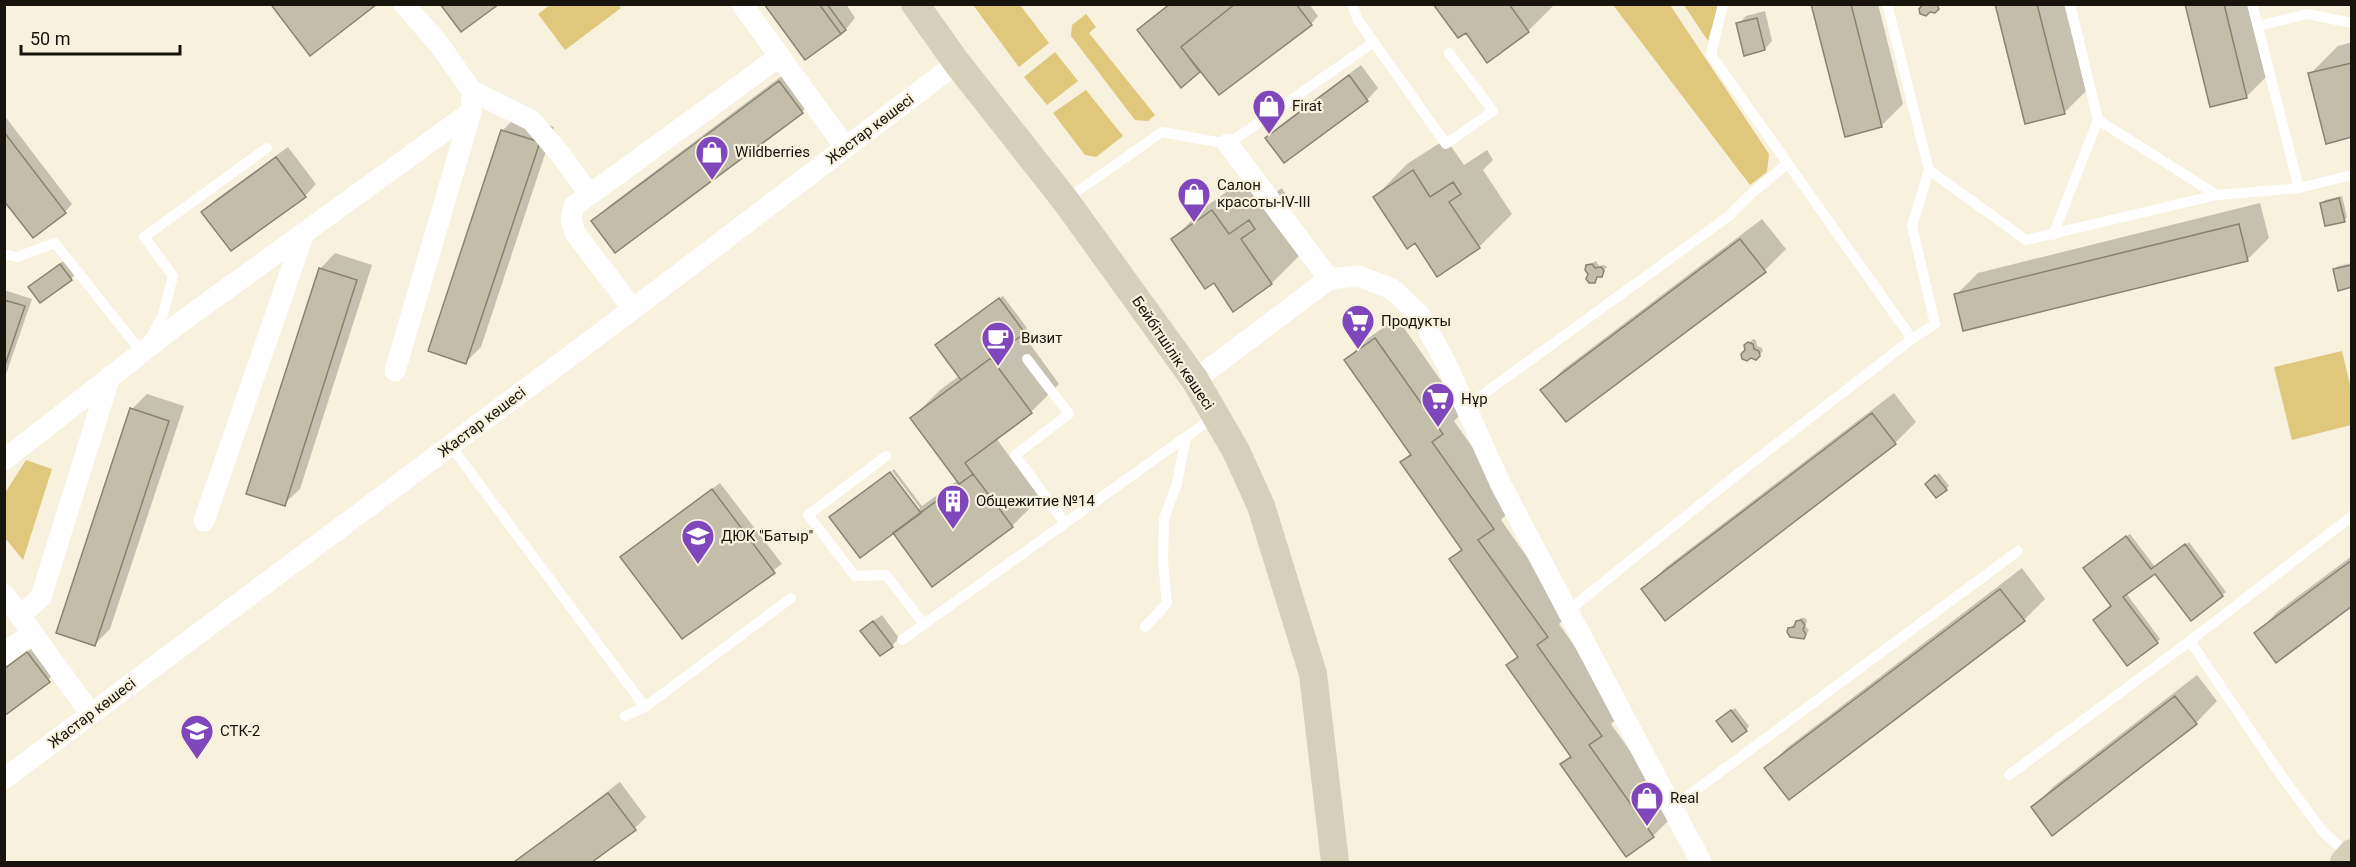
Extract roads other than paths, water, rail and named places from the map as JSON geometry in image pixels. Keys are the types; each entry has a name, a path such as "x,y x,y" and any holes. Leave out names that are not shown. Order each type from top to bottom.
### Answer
{"street":[{"path":"404,4 438,43 472,91 531,120 561,155 589,194"},
{"path":"742,4 845,147"},
{"name":"Бейбітшілік көшесі","path":"915,4 957,63 1065,200 1195,380 1236,452 1261,506 1313,674 1335,862"},
{"path":"633,309 574,233 571,219 574,206 780,56"},
{"name":"Жастар көшесі","path":"4,779 633,309 957,63"},
{"path":"395,371 471,112 472,91"},
{"path":"4,459 177,325 471,112"},
{"path":"1228,144 1329,279"},
{"path":"204,521 304,233"},
{"path":"1195,380 1329,279 1358,276 1392,289 1419,314 1467,406 1501,484 1701,862"},
{"path":"4,654 26,624 41,597 110,376"},
{"path":"4,594 91,714"}],"lane":[{"path":"1352,4 1358,20 1446,144 1493,111 1449,53"},
{"path":"1723,4 1710,55 1912,339"},
{"path":"1568,611 1739,473 1912,339 1935,324 1912,226 1929,170 1887,4"},
{"path":"2054,235 2098,120 2070,4"},
{"path":"2252,4 2299,188"},
{"path":"2258,26 2307,14 2352,23"},
{"path":"1065,200 1162,132 1228,144 1374,42"},
{"path":"2098,120 2217,195"},
{"path":"4,254 16,257 55,243 142,354 163,315 173,276 144,237 267,148"},
{"path":"1467,406 1729,216 1750,194 1787,164"},
{"path":"1929,170 2026,240 2217,195 2299,188 2352,175"},
{"path":"1027,359 1069,414 1015,455 1065,523"},
{"path":"902,640 1216,416"},
{"path":"1145,627 1167,603 1163,561 1164,519 1177,483 1186,437"},
{"path":"450,445 645,707"},
{"path":"886,456 808,515 855,576 886,575 924,624"},
{"path":"2009,775 2190,641 2352,516"},
{"path":"1673,807 2018,551"},
{"path":"624,716 645,707 791,598"},
{"path":"2190,641 2278,771 2324,833 2348,857"}],"place":[{"name":"Firat","path":"1269,135"},
{"name":"Wildberries","path":"712,181"},
{"name":"Салон красоты-IV-III","path":"1194,223"},
{"name":"Продукты","path":"1358,350"},
{"name":"Визит","path":"998,367"},
{"name":"Нұр","path":"1438,428"},
{"name":"Общежитие №14","path":"953,530"},
{"name":"ДЮК \"Батыр\"","path":"698,565"},
{"name":"СТК-2","path":"197,760"},
{"name":"Real","path":"1647,827"}]}
